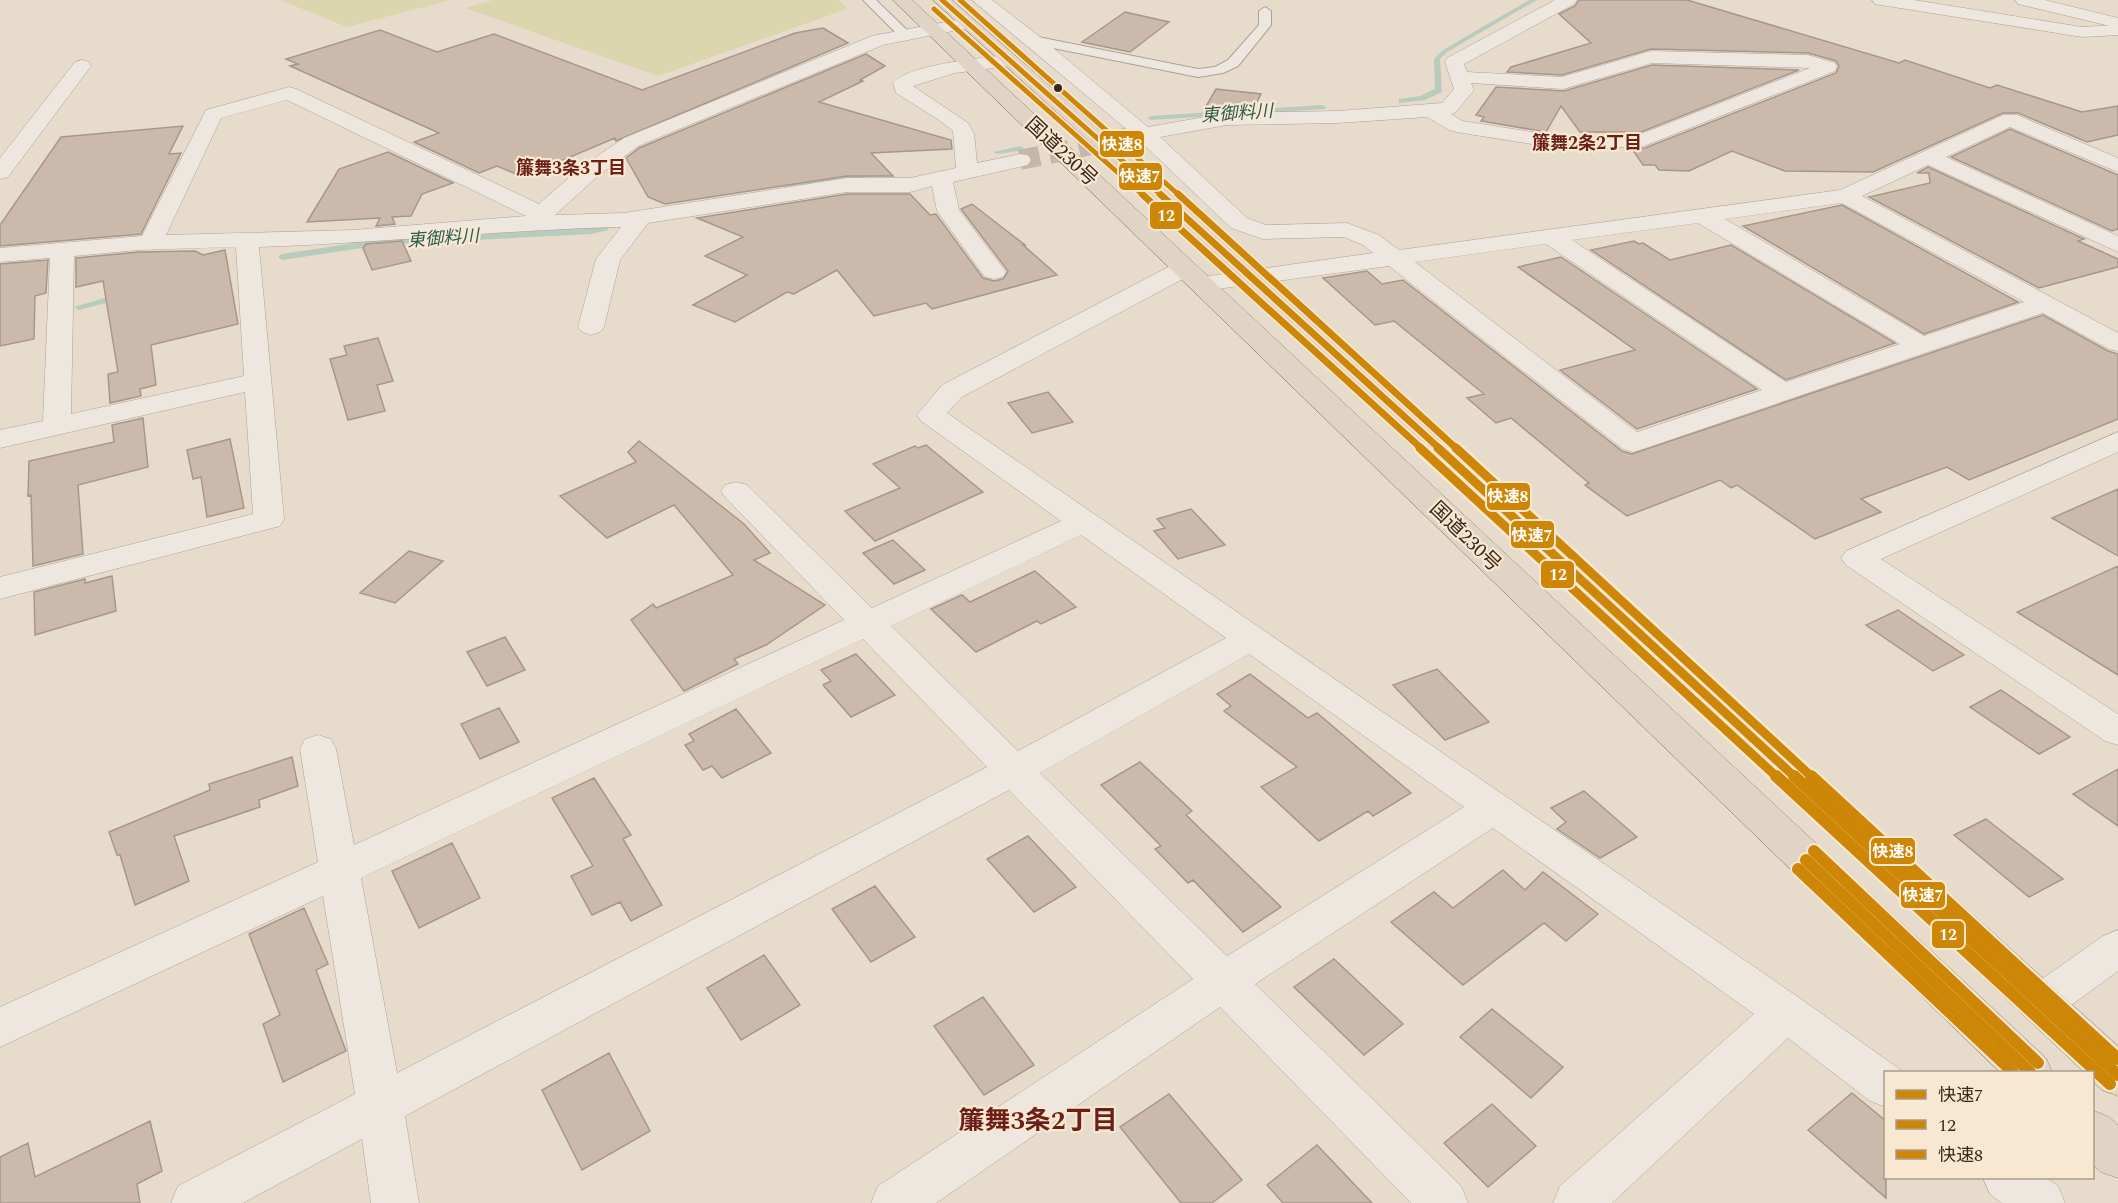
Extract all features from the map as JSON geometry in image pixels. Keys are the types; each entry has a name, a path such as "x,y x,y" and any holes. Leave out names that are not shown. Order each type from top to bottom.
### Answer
{"highway":[{"name":"国道230号","path":"902,0 2029,1071"},
{"name":"国道230号","path":"926,21 974,11 1009,61 1252,276 2118,1075"},
{"path":"2094,1134 2118,1156"}],"street":[{"path":"1144,134 1227,120 1338,117 1448,109 1464,90 1454,62 1568,0"},
{"path":"1881,0 2082,32 2116,32"},
{"path":"2024,0 2116,32"},
{"path":"974,11 1033,40 1144,134 1239,223 1263,232 1294,234 1347,230 1371,240 1634,443 2043,304"},
{"path":"537,218 589,172 631,142 926,21"},
{"path":"1431,110 1456,126 1570,144 1644,140 1828,67 1808,61 1651,57 1563,82 1459,76"},
{"path":"967,172 963,131 951,118 903,89 903,83 928,72 969,64 1009,61"},
{"path":"0,172 82,66"},
{"path":"151,242 213,114 289,93 537,218"},
{"path":"1884,1085 1786,1012 931,415 952,391 1193,276 1252,276 1845,196 2010,119 2118,166"},
{"path":"1928,157 2118,245"},
{"path":"0,255 151,242 353,237 537,218 640,218 847,185 910,185 1020,160"},
{"path":"942,179 948,211 994,272"},
{"path":"1845,196 2118,343"},
{"path":"1703,216 1921,345"},
{"path":"591,327 608,259 640,218"},
{"path":"1553,237 1784,392"},
{"path":"0,588 268,519 247,240"},
{"path":"57,426 62,248"},
{"path":"0,440 258,381"},
{"path":"2111,718 1857,558 2118,441"},
{"path":"736,491 870,623 1444,1203"},
{"path":"0,1028 1084,522"},
{"path":"195,1203 1014,770 1252,638"},
{"path":"318,749 395,1203"},
{"path":"895,1203 1224,981 1493,808"},
{"path":"2040,1004 2118,948"},
{"path":"1577,1203 1786,1012"},
{"path":"2008,1179 2041,1203"}],"lane":[{"path":"869,0 926,21"},
{"path":"1033,40 1198,73 1218,70 1233,63 1265,25 1265,11"}],"shaded area":[{"path":"280,0 451,0 347,27"},
{"path":"493,0 835,0 840,1 847,9 658,76 465,8"}],"building":[{"path":"1579,0 1687,0 1899,63 1905,60 1990,88 1997,85 2082,112 2118,106 2118,135 2087,142 2018,113 2003,113 1873,172 1785,171 1732,151 1689,171 1659,170 1655,165 1643,165 1632,149 1645,148 1836,73 1839,66 1836,61 1808,53 1651,49 1562,75 1507,72 1511,67 1591,43 1559,14 1575,6"},
{"path":"1125,12 1169,22 1130,52 1082,42"},
{"path":"823,28 848,43 616,141 615,138 523,177 497,166 479,173 414,142 439,133 290,66 298,64 286,59 380,30 437,52 494,34 642,90 795,33"},
{"path":"866,54 885,66 860,80 863,81 819,102 951,140 952,149 871,153 893,176 847,176 665,204 648,197 626,158 639,148"},
{"path":"1652,65 1799,70 1641,132 1580,132 1561,106 1546,132 1481,121 1484,117 1476,115 1496,87 1564,91"},
{"path":"1216,89 1261,94 1253,110 1210,114 1205,108"},
{"path":"183,126 169,154 181,153 141,234 0,246 0,225 61,137"},
{"path":"2010,129 2118,175 2118,229 2112,231 1951,157"},
{"path":"388,152 453,183 422,194 411,216 392,217 395,224 376,226 380,218 307,222 339,169"},
{"path":"1928,167 2084,239 2078,241 2118,259 2118,267 2039,288 1869,197 1930,183 1929,173 1917,173"},
{"path":"847,194 910,194 930,215 936,214 983,278 994,281 1003,279 1008,271 961,209 972,204 1025,245 1023,245 1057,275 932,309 926,303 874,316 837,270 794,294 787,292 735,322 693,305 747,275 705,256 743,237 697,218"},
{"path":"1842,205 2018,302 1924,334 1743,226"},
{"path":"402,241 411,261 372,270 363,248 366,244"},
{"path":"1634,241 1639,244 1643,243 1670,260 1731,245 1895,343 1786,380 1591,250"},
{"path":"225,250 238,324 151,345 156,385 140,389 141,396 110,403 108,374 118,372 103,281 76,287 76,258 139,252 195,251 203,255"},
{"path":"1561,257 1757,389 1637,429 1560,370 1635,350 1518,267"},
{"path":"48,260 46,293 35,296 34,339 0,346 0,264"},
{"path":"1367,271 1382,284 1403,280 1622,451 1632,454 2043,315 2108,351 2118,354 2118,419 1969,480 1947,467 1861,499 1881,512 1815,539 1737,485 1731,488 1720,480 1627,516 1585,485 1589,483 1511,418 1496,423 1467,398 1484,394 1394,321 1375,325 1323,278"},
{"path":"378,338 393,381 377,385 385,411 348,420 330,359 347,355 344,346"},
{"path":"1048,392 1073,422 1032,433 1008,403"},
{"path":"143,418 148,467 78,485 83,554 33,566 31,495 28,496 29,461 114,442 112,425"},
{"path":"230,439 244,508 207,517 201,477 193,479 187,450"},
{"path":"639,441 744,524 770,553 754,560 825,605 766,645 734,659 738,664 684,691 631,620 653,604 656,608 733,575 674,505 607,538 560,496 636,462 628,452"},
{"path":"926,445 983,492 875,541 845,511 900,488 873,464 915,446 918,448"},
{"path":"2118,489 2118,556 2052,518"},
{"path":"1191,509 1225,545 1178,559 1154,531 1165,528 1157,519"},
{"path":"893,540 925,570 894,584 863,553"},
{"path":"409,551 443,561 395,603 360,593"},
{"path":"2118,566 2118,675 2017,612"},
{"path":"1035,571 1076,607 1041,624 1037,621 976,652 931,609 962,595 970,602"},
{"path":"112,576 116,611 35,635 34,592 85,579 85,583"},
{"path":"1898,610 1964,655 1933,671 1866,625"},
{"path":"505,637 525,670 487,686 467,652"},
{"path":"856,654 895,695 851,717 823,685 831,681 821,670"},
{"path":"1437,669 1489,722 1445,740 1393,685"},
{"path":"1250,674 1308,718 1317,713 1411,793 1373,816 1368,811 1319,841 1261,787 1297,767 1224,711 1231,706 1217,694"},
{"path":"2001,690 2070,737 2039,754 1970,707"},
{"path":"499,708 519,742 480,759 461,724"},
{"path":"736,709 771,753 722,778 712,766 703,770 685,745 694,741 689,734"},
{"path":"292,757 298,786 259,800 260,807 174,836 189,881 135,905 120,855 117,855 109,832 210,790 209,784"},
{"path":"1140,762 1192,811 1186,815 1281,907 1243,932 1193,880 1188,883 1155,849 1161,846 1101,785"},
{"path":"2118,769 2118,826 2073,794"},
{"path":"594,778 631,835 623,839 662,905 631,921 620,902 592,915 571,876 593,866 552,798"},
{"path":"1584,791 1637,837 1600,858 1557,829 1566,822 1551,808"},
{"path":"1986,819 2063,879 2029,897 1954,835"},
{"path":"1028,836 1076,887 1034,912 987,859"},
{"path":"452,843 480,898 419,928 392,871"},
{"path":"1503,870 1525,890 1543,872 1598,914 1566,941 1544,923 1463,985 1391,922 1434,892 1453,908"},
{"path":"875,886 915,937 871,962 832,909"},
{"path":"304,908 328,964 316,970 346,1051 283,1082 263,1024 280,1015 249,934"},
{"path":"764,955 800,1005 741,1040 707,988"},
{"path":"1334,959 1403,1024 1364,1055 1294,987"},
{"path":"983,997 1034,1065 984,1095 934,1026"},
{"path":"1492,1009 1563,1067 1531,1098 1460,1037"},
{"path":"609,1053 650,1131 582,1170 542,1090"},
{"path":"1852,1093 1884,1119 1886,1198 1808,1130"},
{"path":"1169,1094 1242,1180 1212,1203 1181,1203 1120,1127"},
{"path":"1492,1104 1536,1146 1488,1187 1444,1143"},
{"path":"150,1121 162,1171 137,1184 140,1203 0,1203 0,1157 28,1143 35,1177"},
{"path":"1317,1145 1372,1203 1283,1203 1267,1185"}],"waterway":[{"name":"東御料川","path":"1402,101 1422,98 1439,90 1437,59 1445,51 1534,0"},
{"name":"東御料川","path":"1151,118 1322,107"},
{"name":"東御料川","path":"997,152 1020,148"},
{"name":"東御料川","path":"785,185 872,174"},
{"name":"東御料川","path":"282,257 382,242 591,231 605,228"},
{"name":"東御料川","path":"79,307 121,296"}],"tunnel":[{"path":"1020,160 1144,134"}],"transit line":[{"name":"快速7","path":"942,0 1252,276 2118,1075"},
{"name":"快速8","path":"960,0 1260,267 2118,1059"},
{"name":"12","path":"934,9 1244,285 2110,1084"},
{"name":"快速8","path":"1814,851 2038,1063"},
{"name":"快速7","path":"1806,860 2029,1071"},
{"name":"12","path":"1798,869 2012,1071"}],"district":[{"name":"簾舞2条2丁目","path":"1587,143"},
{"name":"簾舞3条3丁目","path":"571,168"},
{"name":"簾舞3条2丁目","path":"1038,1120"}]}
